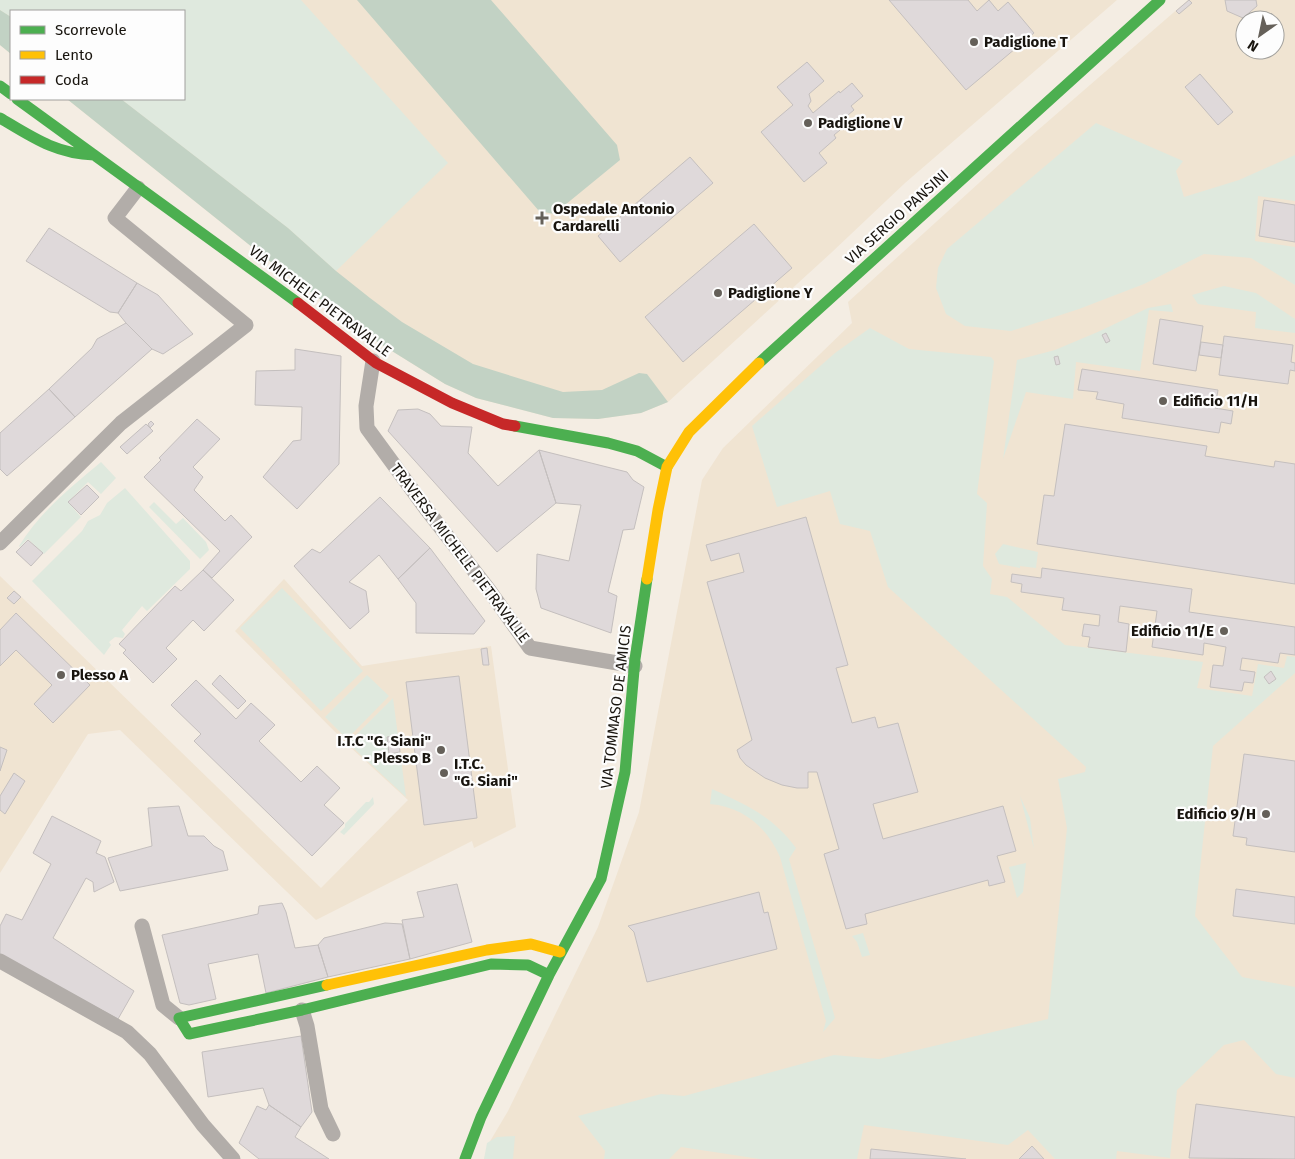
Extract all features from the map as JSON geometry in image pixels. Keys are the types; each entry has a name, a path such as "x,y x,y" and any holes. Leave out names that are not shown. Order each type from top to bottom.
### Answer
{"main road":[{"name":"VIA SERGIO PANSINI","path":"667,467 689,432 752,369 1160,0"},
{"name":"VIA MICHELE PIETRAVALLE","path":"18,100 287,294 374,362 452,403 503,424 608,443 637,452 667,467"},
{"path":"0,118 56,150 70,154 95,155"},
{"name":"VIA TOMMASO DE AMICIS","path":"465,1159 481,1117 560,952 601,879 625,772 635,662 658,510 667,467"},
{"path":"549,975 528,965 491,964 302,1010 189,1034 179,1018 487,950 531,944 560,952"}],"street":[{"path":"0,543 121,424 246,325 116,218 138,188"},
{"name":"TRAVERSA MICHELE PIETRAVALLE","path":"374,362 369,408 370,427 533,643 635,662"},
{"path":"142,926 163,1005 179,1018"},
{"path":"0,961 127,1032 150,1054 203,1125 233,1159"},
{"path":"302,1010 307,1026 321,1109 332,1134"}],"shaded area":[{"name":"Ospedale Antonio Cardarelli","path":"0,0 1117,0 905,183 668,402 641,413 598,419 553,418 476,398 445,384 379,343 277,267 68,100 185,100 185,10 10,10 10,53 0,45"},
{"path":"0,0 301,0 448,163 336,271 288,228 122,100 185,100 185,10 10,10 10,16 0,10"},
{"path":"1188,0 1295,0 1295,1159 484,1159 489,1143 508,1111 598,927 639,812 702,480 723,448 852,323 848,302 1023,143"},
{"path":"1096,123 1183,161 1176,171 1184,197 1239,180 1295,155 1295,201 1258,196 1255,241 1295,247 1295,285 1251,258 1204,254 1144,284 1079,309 1011,331 965,326 946,314 936,288 938,268 947,249"},
{"path":"1224,286 1256,293 1295,319 1295,333 1255,328 1256,312 1198,304 1192,295"},
{"path":"1171,304 1173,312 1149,310 1140,371 1076,362 1073,399 1026,392 1003,459 1017,360 1055,350 1148,308"},
{"path":"870,328 909,349 991,357 994,361 977,494 987,503 983,566 992,579 990,594 1007,597 1065,645 1203,662 1197,688 1252,696 1258,664 1284,668 1287,656 1295,657 1295,673 1213,746 1195,916 1242,977 1295,987 1295,1078 1276,1074 1244,1040 1224,1045 1177,1090 1170,1158 1117,1151 1116,1159 1055,1159 1028,1130 1008,1145 864,1125 857,1159 760,1159 681,1147 669,1159 604,1159 605,1151 578,1116 661,1094 684,1096 834,1055 879,1059 1048,1019 1067,828 1058,779 1085,772 1086,767 888,587 870,531 840,524 830,491 777,507 752,426 835,353"},
{"path":"101,462 116,478 101,494 88,482 68,502 81,517 44,554 28,539 20,547 27,534 46,511"},
{"path":"125,488 190,561 190,569 147,611 142,606 122,630 125,634 123,638 115,637 109,642 111,645 104,655 32,581 82,531 88,521 100,515 107,503"},
{"path":"154,502 176,524 183,518 206,542 209,550 200,559 149,507"},
{"path":"1003,544 1038,552 1036,568 1020,566 1020,568 999,564 995,554"},
{"name":"I.T.C. \"G. Siani\"","path":"0,576 321,888 408,800 349,746 235,631 284,579 362,666 491,646 516,827 474,848 472,841 316,920 120,730 88,734 0,873"},
{"path":"282,588 363,671 321,711 240,628"},
{"path":"367,675 389,696 347,739 325,717"},
{"path":"393,698 406,797 348,743"},
{"path":"712,789 748,806 768,819 796,848 789,859 835,1018 823,1032 826,1021 780,857 775,846 761,828 743,814 733,809 710,804"},
{"path":"1020,796 1030,818 1034,849"},
{"path":"373,797 374,804 344,835 340,832 345,827 345,824"},
{"path":"1026,863 1023,892 1017,898 1009,867"},
{"path":"863,933 870,955 862,957 857,942 852,936"},
{"path":"515,1136 513,1159 484,1159 487,1143 497,1137"}],"green space":[{"path":"357,0 491,0 617,145 620,160 554,214 539,211"},
{"path":"0,10 10,16 10,53 0,45"},
{"path":"68,100 122,100 288,228 336,271 370,298 402,322 473,364 563,392 602,390 639,373 647,374 668,402 641,413 598,419 553,418 476,398 445,384 379,343 277,267"}],"building":[{"name":"Padiglione T","path":"889,0 968,0 977,11 989,0 998,11 1008,2 1034,33 966,90"},
{"path":"1189,0 1192,3 1179,14 1176,11"},
{"path":"1225,0 1256,0 1257,6 1252,10 1235,10 1235,14 1227,11"},
{"name":"Padiglione V","path":"807,62 824,81 809,94 811,101 808,106 813,113 839,91 840,93 852,83 863,96 851,106 854,110 842,120 846,125 834,135 836,138 819,153 827,163 804,182 761,132 793,105 777,87"},
{"path":"1200,74 1233,112 1218,125 1185,87"},
{"path":"690,157 713,183 620,262 598,236"},
{"path":"1264,200 1295,205 1295,242 1259,236"},
{"name":"Padiglione Y","path":"754,224 792,268 683,362 645,317"},
{"path":"49,228 137,283 118,313 110,312 26,261"},
{"path":"137,283 158,295 193,334 163,354 152,349 118,313"},
{"path":"1160,319 1203,326 1196,371 1153,364"},
{"path":"126,323 152,349 75,417 49,389 92,348 97,339"},
{"path":"1106,333 1110,341 1106,343 1102,335"},
{"path":"1224,336 1293,345 1291,362 1295,363 1295,371 1290,370 1288,384 1219,375"},
{"path":"1201,342 1223,345 1221,358 1199,355"},
{"path":"295,349 341,356 339,464 297,509 263,477 293,441 301,440 302,407 255,405 256,371 295,370"},
{"path":"1058,356 1060,364 1056,365 1054,357"},
{"name":"Edificio 11/H","path":"1082,369 1218,390 1215,408 1233,411 1231,424 1221,422 1219,433 1122,418 1124,404 1096,399 1098,392 1078,390"},
{"path":"49,389 75,417 7,476 0,469 0,433"},
{"path":"418,409 430,414 441,426 472,427 468,453 498,486 539,450 556,503 497,552 388,431 398,410"},
{"path":"197,419 220,439 193,467 203,477 194,490 225,521 231,515 252,537 212,578 203,570 220,551 144,477 161,460 159,458"},
{"path":"151,421 154,424 150,428 148,424"},
{"path":"146,424 153,431 127,454 120,447"},
{"path":"1065,424 1207,446 1205,456 1274,467 1275,461 1295,464 1295,584 1037,544 1044,495 1054,496"},
{"path":"539,450 627,472 633,480 644,487 634,529 623,530 608,592 617,596 611,633 541,608 536,589 537,554 569,561 581,505 556,503"},
{"path":"87,485 99,497 81,515 68,502"},
{"path":"380,497 430,548 398,579 379,555 349,582 366,591 369,612 350,629 294,566 312,549 320,553"},
{"path":"806,517 848,665 836,668 852,723 875,717 878,728 898,723 918,792 873,804 883,839 1003,806 1016,851 997,856 1005,882 989,886 988,880 865,914 867,924 846,929 824,854 839,849 817,772 808,772 808,788 797,788 782,785 765,778 746,765 740,758 737,750 752,740 707,582 744,572 739,553 711,561 706,545"},
{"path":"28,540 43,553 31,566 16,552"},
{"path":"430,548 485,621 474,634 416,633 416,603 398,579"},
{"name":"Edificio 11/E","path":"1042,568 1192,589 1189,612 1295,627 1295,655 1280,653 1278,663 1242,658 1240,670 1255,672 1253,683 1244,682 1242,691 1210,687 1213,665 1223,666 1226,647 1204,643 1203,655 1152,647 1157,611 1120,606 1118,622 1129,624 1126,652 1088,647 1090,637 1082,636 1084,624 1099,626 1100,615 1062,610 1064,598 1021,592 1022,584 1011,582 1012,574 1041,578"},
{"path":"203,570 234,600 204,631 193,620 166,648 177,659 153,683 123,653 126,650 119,644 175,586 181,591"},
{"path":"14,591 21,597 14,604 7,598"},
{"name":"Plesso A","path":"16,613 90,685 53,723 34,704 52,685 16,650 0,666 0,630"},
{"path":"487,648 489,665 483,665 481,649"},
{"path":"1271,671 1276,679 1269,684 1264,677"},
{"path":"220,675 246,701 238,709 212,684"},
{"name":"I.T.C \"G. Siani\" - Plesso B","path":"459,676 477,818 424,825 406,682"},
{"path":"196,680 236,719 251,703 275,725 259,741 301,782 317,766 340,788 324,805 344,823 312,856 194,741 201,734 171,705"},
{"path":"398,735 400,752 389,754 387,737"},
{"path":"0,747 7,750 0,771"},
{"name":"Edificio 9/H","path":"1244,754 1295,761 1295,852 1246,845 1247,838 1233,836"},
{"path":"14,773 25,781 5,814 0,810 0,796"},
{"path":"179,806 188,836 204,836 214,846 223,851 228,870 120,891 108,858 152,846 148,808"},
{"path":"52,816 101,841 96,853 105,857 114,882 94,892 93,882 86,878 53,938 134,991 118,1019 0,955 0,926 6,914 22,920 51,864 33,853"},
{"path":"457,884 472,942 410,959 402,920 424,917 417,892"},
{"path":"1236,889 1295,897 1295,924 1233,916"},
{"path":"759,892 764,913 768,912 777,949 647,982 634,932 628,926"},
{"path":"282,903 295,948 318,945 328,977 266,993 258,954 208,964 216,999 189,1005 180,1003 162,935 258,914 259,906"},
{"path":"385,923 402,924 410,959 328,977 318,945 324,938"},
{"path":"301,1036 312,1112 301,1127 269,1105 263,1088 208,1097 202,1052"},
{"path":"1196,1104 1295,1117 1295,1159 1189,1158"},
{"path":"269,1105 301,1127 295,1137 329,1159 259,1159 239,1143 257,1106 266,1110"},
{"path":"1032,1146 1044,1159 1019,1159"},
{"path":"871,1149 966,1159 870,1159"}],"traffic: fast":[{"path":"759,363 1160,0"},
{"path":"0,86 10,93"},
{"path":"18,100 298,303"},
{"path":"0,118 34,138 56,148 80,154 94,155"},
{"path":"515,426 608,443 637,451 667,467"},
{"path":"465,1159 481,1117 549,975 601,879 625,772 635,659 647,579"},
{"path":"327,985 179,1018 189,1034 302,1010 491,964 528,965 549,975"}],"traffic: slow":[{"path":"647,579 667,467 689,432 759,363"},
{"path":"327,985 487,950 531,944 560,952"}],"traffic: jam":[{"path":"298,303 376,363 452,403 503,424 515,426"}],"place":[{"name":"Padiglione T","path":"974,42"},
{"name":"Padiglione V","path":"808,123"},
{"name":"Ospedale Antonio Cardarelli","path":"542,218"},
{"name":"Padiglione Y","path":"718,293"},
{"name":"Edificio 11/H","path":"1163,401"},
{"name":"Edificio 11/E","path":"1224,631"},
{"name":"Plesso A","path":"61,675"},
{"name":"I.T.C \"G. Siani\" - Plesso B","path":"441,750"},
{"name":"I.T.C. \"G. Siani\"","path":"444,773"},
{"name":"Edificio 9/H","path":"1266,814"}]}
